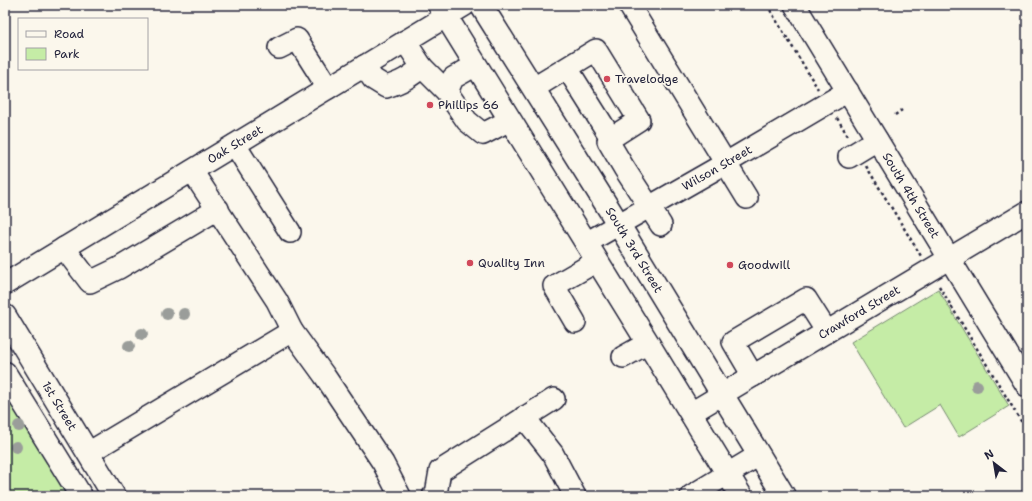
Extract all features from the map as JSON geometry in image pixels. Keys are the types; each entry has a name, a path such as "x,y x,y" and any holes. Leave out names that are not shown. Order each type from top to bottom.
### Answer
{"main road":[{"name":"South 3rd Street","path":"481,5 620,225 784,496"},
{"path":"443,11 741,496"},
{"name":"1st Street","path":"5,316 114,496"},
{"path":"5,373 81,496"}],"street":[{"name":"Oak Street","path":"5,284 405,41 443,11 465,5"},
{"path":"629,5 747,198"},
{"name":"South 4th Street","path":"795,5 1027,386"},
{"path":"279,48 297,40 328,88"},
{"path":"405,41 422,67 447,92 467,121 483,134 510,120"},
{"path":"534,88 596,50 639,120 608,141 661,225"},
{"path":"447,92 452,78 476,65"},
{"path":"364,66 374,79 386,87 400,83 422,67"},
{"path":"567,68 611,138"},
{"name":"Wilson Street","path":"575,322 554,286 620,225 848,91"},
{"path":"853,154 877,140"},
{"path":"234,145 290,232"},
{"path":"192,171 277,301 292,331 324,375 383,463 400,496"},
{"path":"64,248 90,282 119,268 218,209"},
{"name":"Crawford Street","path":"691,413 1027,212"},
{"path":"753,376 733,342 806,299 827,332"},
{"path":"88,453 292,331"},
{"path":"624,357 648,343"},
{"path":"433,496 436,494 440,471 554,399"},
{"path":"524,417 553,454 575,496"},
{"path":"691,496 759,455"}],"path":[{"path":"767,5 814,83 828,103 853,154 931,270 1027,431"},
{"path":"894,115 902,110"}],"green space":[{"path":"938,289 1009,406 959,437 940,405 903,428 851,342"},
{"path":"5,390 72,496 5,496"}],"place":[{"name":"Travelodge","path":"607,79"},
{"name":"Phillips 66","path":"430,105"},
{"name":"Quality Inn","path":"470,263"},
{"name":"Goodwill","path":"730,265"}]}
